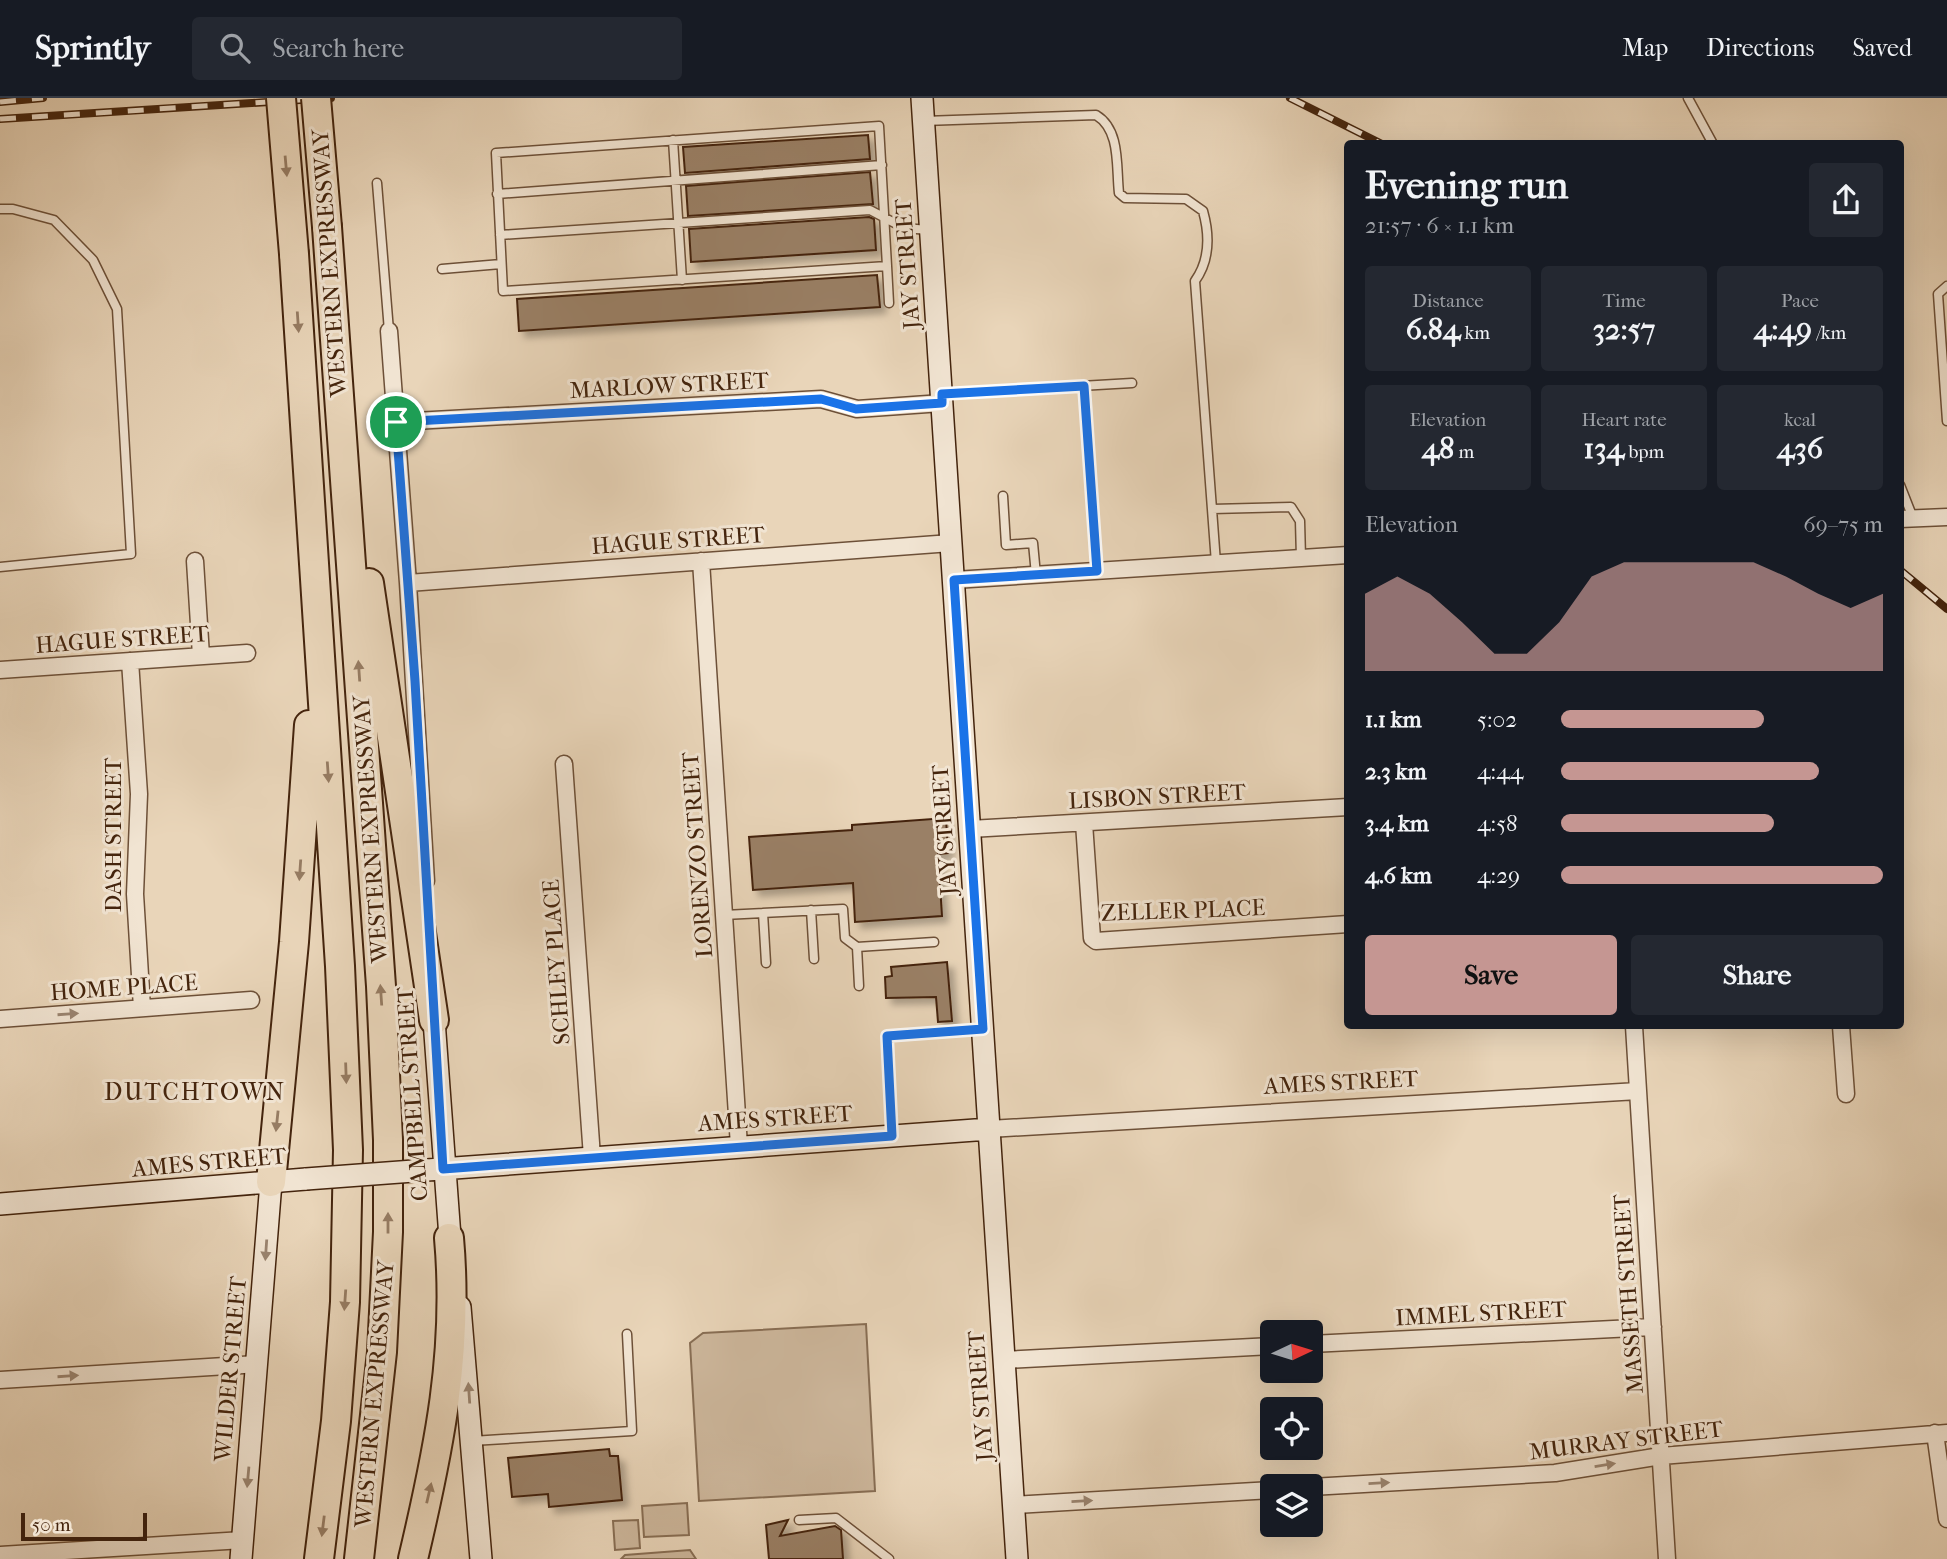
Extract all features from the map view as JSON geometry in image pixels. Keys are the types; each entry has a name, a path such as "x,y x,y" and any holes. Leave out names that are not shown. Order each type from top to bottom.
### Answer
{"highway":[{"name":"WESTERN EXPRESSWAY","path":"281,98 294,254 342,996 349,1181 341,1360 319,1559"},
{"name":"WESTERN EXPRESSWAY","path":"316,98 381,996 387,1129 388,1232 383,1342 359,1559"},
{"path":"336,349 433,1020"},
{"path":"271,1182 293,955 309,747 311,509"},
{"path":"413,1559 440,1440 449,1382 453,1326 449,1238"}],"street":[{"name":"JAY STREET","path":"922,98 1017,1559"},
{"name":"CAMPBELL STREET","path":"389,331 408,583 433,1020 435,1169 464,1331 481,1559"},
{"name":"MARLOW STREET","path":"396,422 821,399 856,409 942,398"},
{"path":"1907,519 1947,517"},
{"name":"HAGUE STREET","path":"408,583 951,542"},
{"path":"954,580 1344,555"},
{"path":"195,561 201,656"},
{"name":"LORENZO STREET","path":"701,561 739,1146"},
{"name":"HAGUE STREET","path":"0,670 247,653"},
{"name":"DASH STREET","path":"130,661 139,794 135,894 142,1009"},
{"name":"SCHLEY PLACE","path":"564,764 592,1157"},
{"name":"LISBON STREET","path":"970,829 1344,807"},
{"name":"ZELLER PLACE","path":"1084,823 1092,938 1096,941 1344,924"},
{"name":"HOME PLACE","path":"0,1019 251,1000"},
{"name":"MASSETH STREET","path":"1634,1029 1667,1559"},
{"path":"1842,1029 1846,1094"},
{"name":"AMES STREET","path":"0,1204 739,1146 1638,1091"},
{"name":"WILDER STREET","path":"242,1549 271,1182"},
{"name":"IMMEL STREET","path":"1323,1343 1653,1327"},
{"path":"1004,1360 1260,1347"},
{"path":"0,1380 258,1364"},
{"path":"1941,1433 1947,1519"},
{"name":"MURRAY STREET","path":"1323,1487 1555,1473 1661,1456 1941,1433"},
{"path":"1014,1505 1260,1491"},
{"path":"0,1555 242,1549"}],"lane":[{"path":"1688,98 1711,140"},
{"path":"924,121 1096,115 1107,121 1113,132 1119,193 1125,198 1186,199 1203,211 1208,234 1206,265 1195,281 1216,564"},
{"path":"887,266 503,291 496,153 878,126 886,219 889,303"},
{"path":"673,140 682,280"},
{"path":"497,194 881,165"},
{"path":"377,183 389,331"},
{"path":"0,209 13,209 54,220 93,260 117,309 131,554 0,567"},
{"path":"500,235 870,210 904,228 932,231"},
{"path":"442,269 501,264"},
{"path":"1947,286 1938,294 1947,421"},
{"path":"942,398 1132,383"},
{"path":"1084,386 1097,571"},
{"path":"1003,496 1006,545 1033,543 1036,575"},
{"path":"1212,509 1291,507 1300,521 1301,558"},
{"path":"724,915 844,909 845,938 857,947 934,942"},
{"path":"811,910 814,959"},
{"path":"763,913 766,962"},
{"path":"857,947 859,986"},
{"path":"892,1136 887,1036 983,1029"},
{"path":"472,1441 632,1432 627,1334"},
{"path":"799,1520 836,1518 889,1559"}],"shaded area":[{"path":"866,1324 875,1491 699,1501 690,1343 703,1333"},
{"path":"687,1503 689,1535 644,1537 642,1506"},
{"path":"638,1520 640,1548 615,1550 613,1521"},
{"path":"690,1550 696,1559 621,1559 625,1555"}],"building":[{"path":"868,135 870,159 685,173 683,147"},
{"path":"870,172 873,204 688,216 686,186"},
{"path":"869,217 874,219 876,250 691,262 689,229"},
{"path":"877,275 880,307 519,331 517,299"},
{"path":"946,818 948,853 938,854 942,916 855,922 853,883 753,890 749,837 852,830 852,825"},
{"path":"947,962 952,1021 938,1022 936,997 886,998 885,977 892,976 891,967"},
{"path":"609,1449 610,1456 618,1456 622,1500 549,1507 548,1494 512,1497 508,1458"},
{"path":"788,1520 780,1536 835,1526 841,1530 843,1559 769,1559 766,1525"}],"railway":[{"path":"0,102 43,98"},
{"path":"0,119 331,98"},
{"path":"1290,98 1374,140"},
{"path":"1904,573 1947,609"}],"district":[{"name":"DUTCHTOWN","path":"195,1092"}],"route":[{"path":"1084,386 1097,571 954,580 983,1029 887,1036 892,1136 443,1169 415,681 396,422 821,399 844,408 856,409 942,403 942,394 1084,386"}]}
